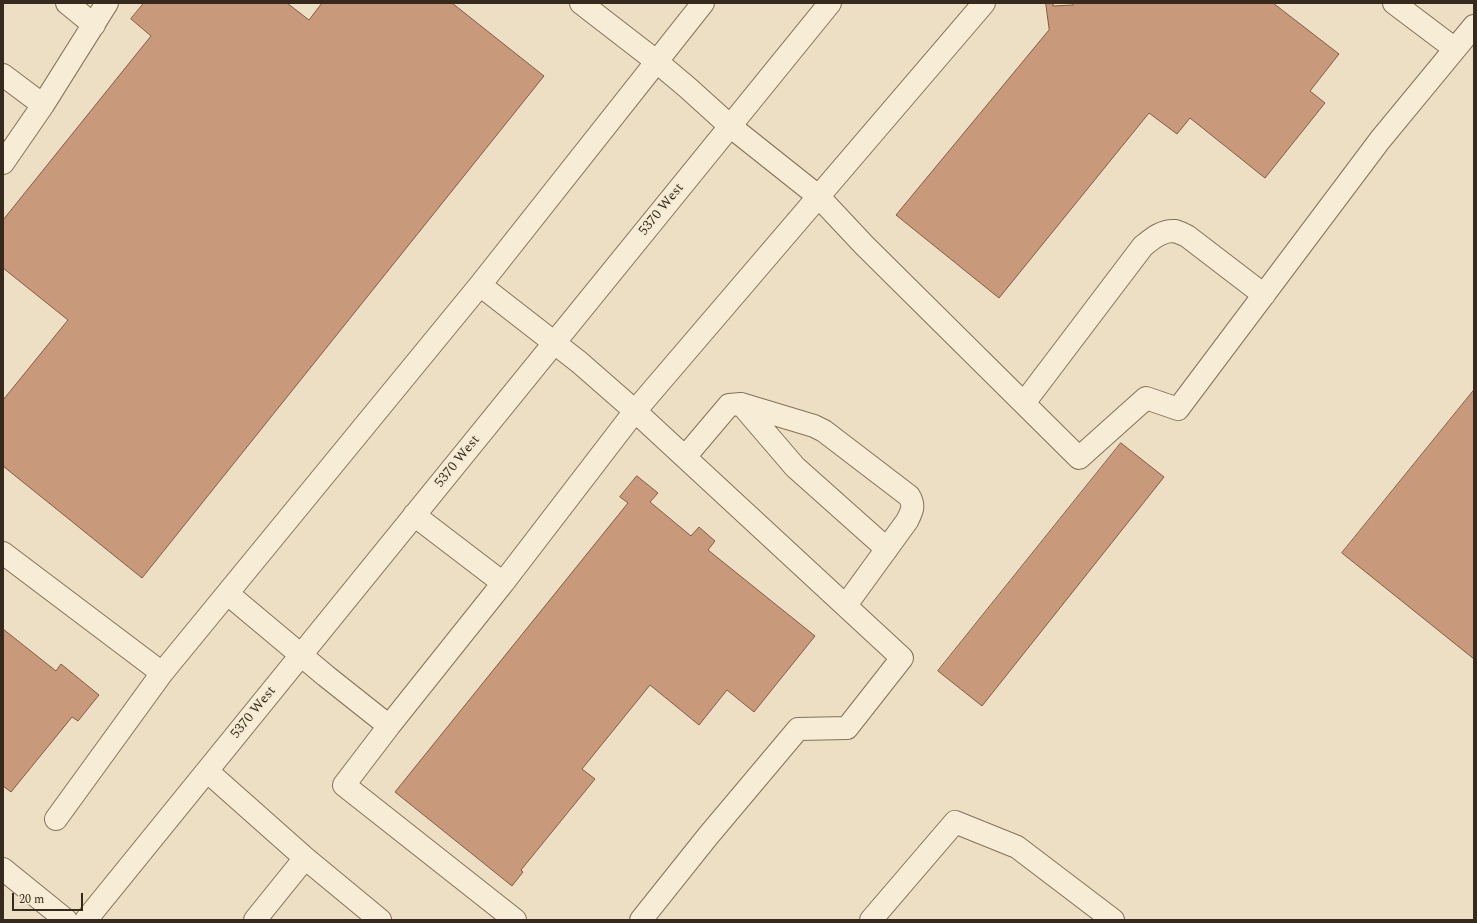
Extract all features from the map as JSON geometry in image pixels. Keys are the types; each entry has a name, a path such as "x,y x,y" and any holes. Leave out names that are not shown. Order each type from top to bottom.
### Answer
{"street":[{"path":"66,3 94,25"},
{"path":"3,163 43,105 107,3"},
{"path":"581,3 656,61 730,126 818,196 864,245 1079,458 1146,398 1178,410 1380,140 1474,26"},
{"path":"56,819 162,673 480,285 702,3"},
{"name":"5370 West","path":"86,920 830,3"},
{"path":"515,920 344,785 635,411 984,3"},
{"path":"1394,3 1455,49"},
{"path":"3,74 43,105"},
{"path":"1024,403 1143,246 1154,237 1163,233 1174,231 1187,236 1264,295"},
{"path":"480,285 579,362 635,411 902,658 847,728 798,729 708,836 641,920"},
{"path":"685,457 729,405 741,404 802,422 824,432 909,496 913,503 912,512 907,521 846,606"},
{"path":"741,404 795,467 887,549"},
{"path":"414,515 503,582"},
{"path":"3,553 162,673"},
{"path":"228,594 389,726"},
{"path":"207,771 305,858 380,920"},
{"path":"871,920 955,822 1017,847 1113,920"},
{"path":"255,920 305,858"},
{"path":"3,869 66,920"}],"building":[{"path":"144,3 287,3 309,20 322,3 452,3 544,76 142,578 3,466 3,400 68,320 3,268 3,220 151,36 131,19"},
{"path":"1046,3 1053,3 1053,6 1073,5 1073,3 1273,3 1339,54 1310,91 1325,103 1265,178 1190,118 1177,134 1149,113 999,298 896,215 1049,30"},
{"path":"1474,390 1474,659 1342,553"},
{"path":"1121,443 1164,477 982,706 938,671"},
{"path":"637,476 658,493 650,502 691,536 699,527 715,541 708,550 815,636 754,712 727,690 699,725 650,685 582,769 595,779 521,870 523,872 512,886 395,792 628,503 620,497"},
{"path":"3,629 56,671 61,664 99,695 78,721 72,717 11,792 3,786"}]}
